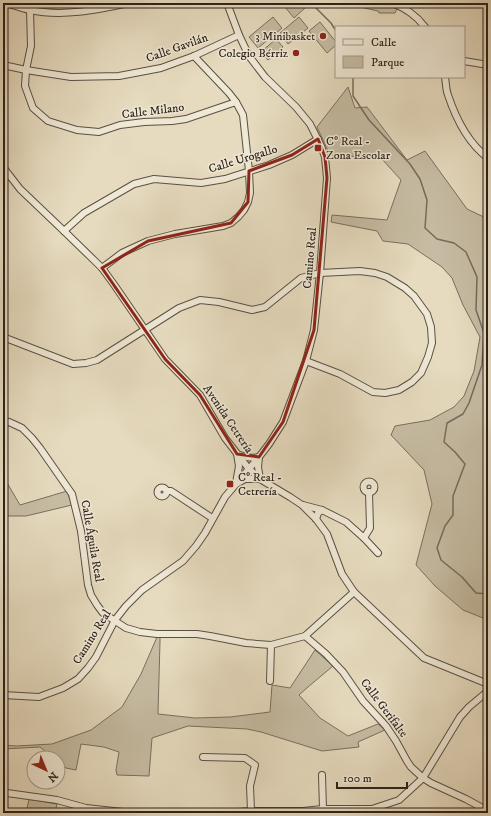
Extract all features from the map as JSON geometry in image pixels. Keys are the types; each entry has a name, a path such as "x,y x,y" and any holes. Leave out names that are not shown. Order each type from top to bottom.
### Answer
{"street":[{"path":"6,3 30,10 58,14 81,12 128,3"},
{"name":"Camino Real","path":"3,695 39,696 63,688 78,679 88,668 96,657 115,620 126,606 142,590 183,560 196,546 225,497 259,457 283,422 306,361 314,330 320,273 327,178 325,157 310,124 256,67 249,56 238,35 227,3"},
{"path":"393,3 407,10 420,20 424,26"},
{"name":"Calle Milano","path":"30,10 32,46 26,70 25,86 33,108 48,121 77,130 99,132 120,125 186,119 236,102"},
{"name":"Calle Gavilán","path":"3,64 26,70 71,77 119,76 161,68 194,56 238,35"},
{"path":"102,268 122,253 148,241 175,234 223,226 231,223 238,218 248,202 250,193 249,171 243,115 229,93 194,56"},
{"path":"465,61 488,64"},
{"path":"445,78 448,94 457,119 475,147 488,158"},
{"name":"Calle Urogallo","path":"64,231 84,213 134,184 154,179 201,183 225,179 269,165 292,155 318,139"},
{"name":"Avenida Cetrería","path":"3,167 20,190 102,268 165,359 200,395 225,438 249,469 260,479 302,505 316,519 327,534 342,574 354,592 424,658 488,684"},
{"path":"3,337 73,364 86,364 97,360 179,308 200,300 219,302 252,310 265,307 301,278 320,273 360,271 387,278 405,288 414,296 427,314 431,328 432,343 428,357 421,373 412,382 399,390 385,393 374,392 340,374 306,361"},
{"name":"Calle Águila Real","path":"3,420 22,428 32,438 72,494 81,532 88,585 91,595 97,605 104,612 126,628 140,632 157,634 196,634 246,643 271,645 305,636 354,592"},
{"path":"237,454 253,459 259,457 258,467 260,479 245,479 236,483 238,466 237,454"},
{"path":"167,491 171,491 212,518"},
{"path":"364,538 370,528 369,492"},
{"path":"302,505 322,510 346,522 378,553"},
{"path":"316,519 322,510"},
{"name":"Calle Gerifalte","path":"305,636 326,654 343,672 363,701 386,726 411,768 431,783 488,811"},
{"path":"270,681 271,645"},
{"path":"224,813 251,811 303,812 324,809 372,809 399,800 423,778 460,717 469,707 488,691"},
{"path":"203,757 246,758 255,766 250,786 251,811"},
{"path":"322,775 324,809"},
{"path":"3,793 7,792 57,800 86,808 132,813"}],"highlighted area":[{"path":"318,139 325,157 327,178 314,330 283,422 259,457 237,454 200,395 165,359 102,268 148,241 231,223 248,202 249,171 292,155"}],"green space":[{"path":"289,3 303,3 306,7 294,18 285,7"},
{"path":"342,3 384,3 397,9 395,13 379,13 378,11"},
{"path":"273,17 282,28 258,48 249,37"},
{"path":"299,17 308,28 288,44 280,33"},
{"name":"3 Minibasket","path":"320,22 335,41 335,46 327,53 309,31"},
{"path":"276,39 283,47 268,60 261,52"},
{"path":"348,87 355,108 367,107 407,160 425,151 467,209 488,219 488,620 463,610 435,586 416,565 432,504 424,470 391,435 395,426 430,420 454,407 464,396 474,371 480,337 463,305 452,278 442,267 408,244 383,241 377,231 331,222 332,215 387,220 401,180 381,158 330,155 317,127"},
{"path":"3,476 20,505 67,491 72,505 26,516 3,516"},
{"path":"157,637 160,637 158,714 195,718 230,717 270,712 272,685 290,688 315,650 333,666 299,695 320,718 348,736 378,724 385,730 358,742 359,747 322,751 247,729 188,726 152,738 149,776 117,775 116,770 119,752 104,747 81,744 76,770 66,768 66,750 44,750 40,747 3,749 3,745 16,746 52,744 91,730 122,707 141,674"},
{"path":"29,799 57,804 55,813 26,813"}],"waterway":[{"path":"311,3 331,23 335,29"},
{"path":"353,78 353,96 369,120 410,164 420,179 427,200 425,228 437,239 454,243 466,252 477,277 476,310 484,333 482,365 469,403 463,414 447,423 444,442 465,464 453,496 453,515 445,526 437,548 441,560 462,577 476,593 488,594"}],"place":[{"name":"3 Minibasket","path":"323,36"},
{"name":"Colegio Bérriz","path":"296,53"},
{"name":"Cº Real - Zona Escolar","path":"318,148"},
{"name":"Cº Real - Cetrería","path":"230,484"}]}
